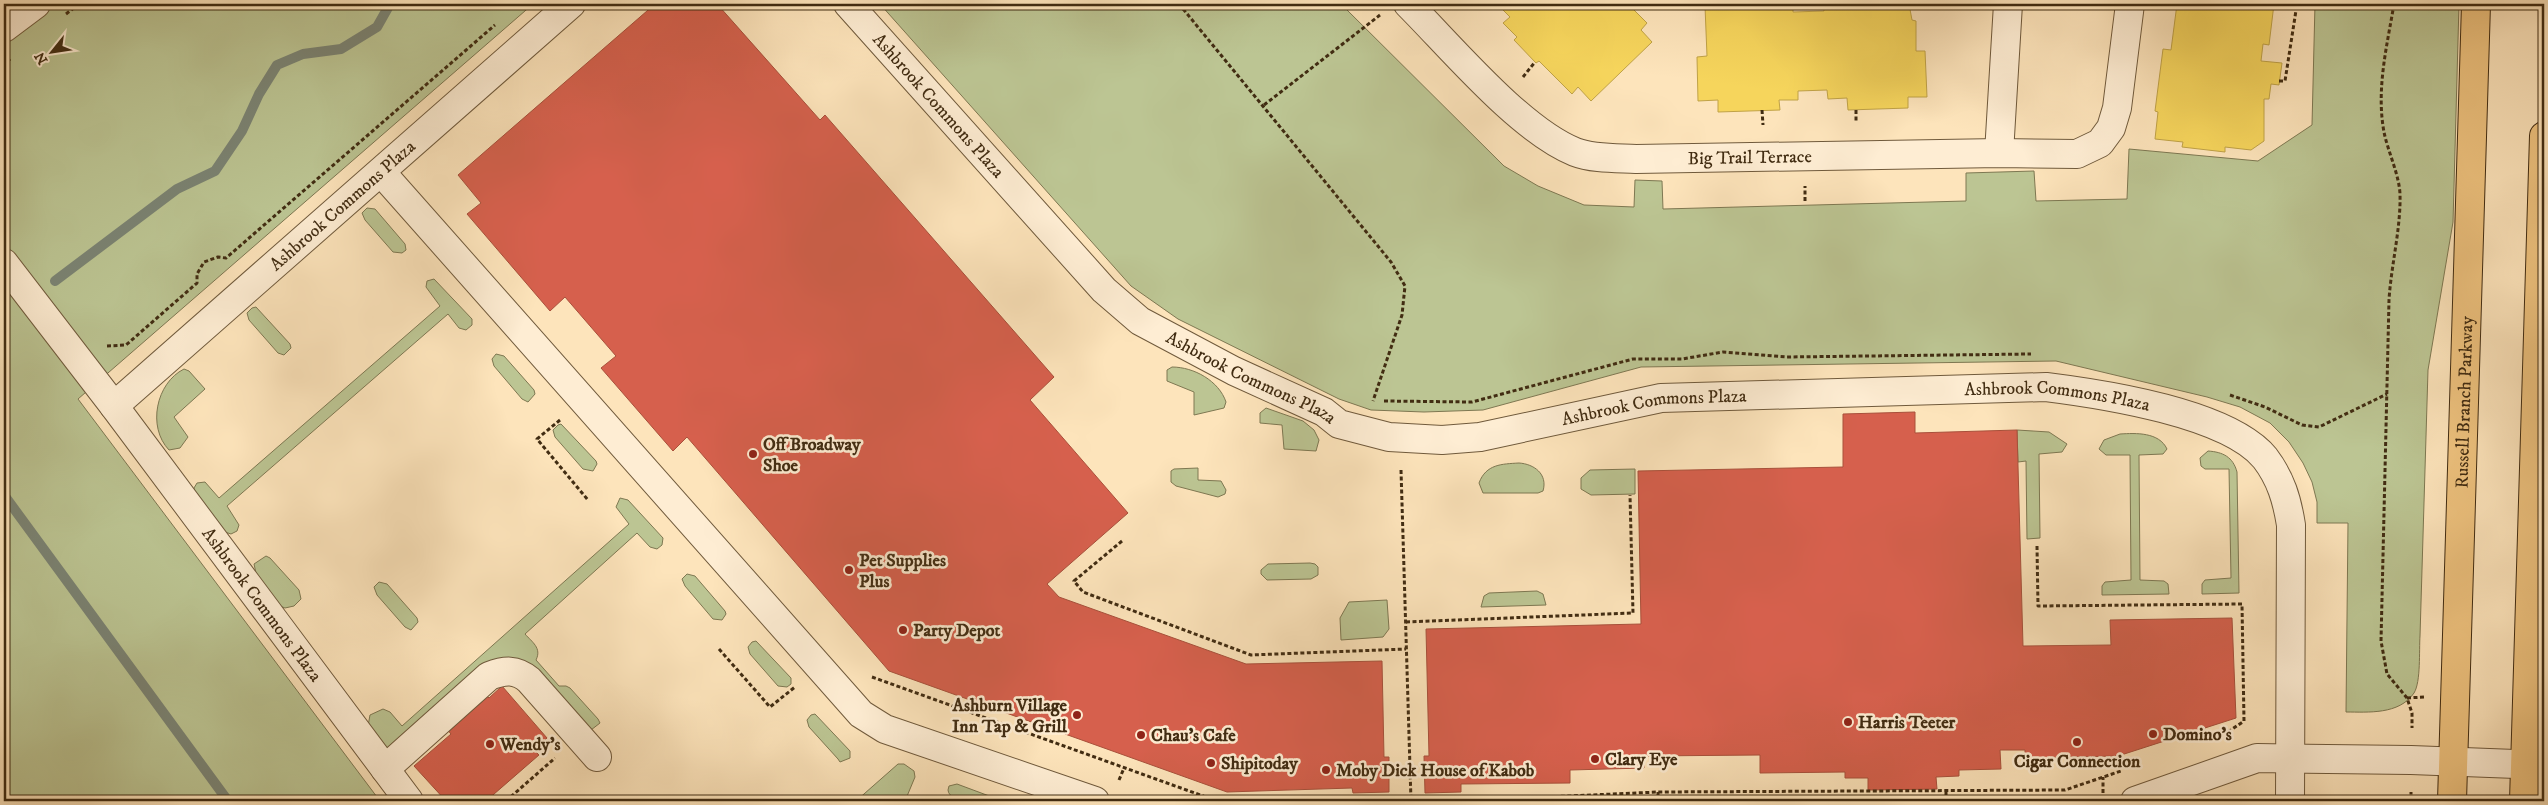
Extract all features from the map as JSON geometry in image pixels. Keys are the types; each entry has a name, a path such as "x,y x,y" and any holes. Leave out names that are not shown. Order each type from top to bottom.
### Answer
{"main road":[{"name":"Russell Branch Parkway","path":"2452,801 2476,4"},
{"path":"2524,801 2535,765 2544,136"}],"street":[{"name":"Ashbrook Commons Plaza","path":"114,406 571,4"},
{"name":"Ashbrook Commons Plaza","path":"848,4 1104,290 1140,321 1234,371 1324,412 1339,424 1388,437 1442,440 1480,437 1661,398 2046,387 2087,392 2184,415 2218,426 2244,440 2264,457 2280,481 2287,505 2290,525 2290,801"},
{"path":"1999,153 2008,4"},
{"name":"Big Trail Terrace","path":"1398,6 1501,99 1545,134 1576,152 1636,159 1999,153 2077,154 2100,143 2112,128 2117,108 2130,4"},
{"path":"4,28 28,6"},
{"path":"381,172 861,714 884,729 1095,801"},
{"name":"Ashbrook Commons Plaza","path":"5,265 114,406 409,801"},
{"path":"385,770 489,676 508,670 521,674 529,680 597,756"},
{"path":"2135,801 2257,758 2291,756 2535,765"}],"path":[{"path":"1179,4 1264,105 1391,262 1405,286 1402,315 1373,401 1400,463 1411,801"},
{"path":"2279,81 2285,81 2297,4"},
{"path":"2394,4 2382,75 2380,106 2384,132 2400,192 2399,223 2392,262 2389,300 2381,641 2387,674 2407,698 2412,713 2411,801"},
{"path":"1264,105 1398,6"},
{"path":"101,343 108,346 126,345 197,283 197,274 204,262 218,257 226,258 497,23"},
{"path":"1373,401 1472,402 1633,359 1648,361 1682,359 1723,352 1787,357 2035,354"},
{"path":"2227,394 2265,407 2302,425 2319,427 2386,394"},
{"path":"582,401 537,440 588,500"},
{"path":"1406,622 1632,614 1630,495"},
{"path":"1122,541 1074,581 1083,592 1251,655 1406,649"},
{"path":"2037,546 2038,606 2242,604 2244,721 2221,737"},
{"path":"719,649 770,707 819,668"},
{"path":"870,676 1217,801"},
{"path":"506,801 554,759 558,752"},
{"path":"1458,801 1658,792 2064,790 2130,768"},
{"path":"2103,777 2103,801"},
{"path":"1658,792 1658,801"},
{"path":"1946,792 1946,801"}],"green space":[{"path":"4,4 533,4 78,399 380,801 4,801"},
{"path":"880,4 1341,4 1504,166 1538,186 1584,205 1634,207 1635,180 1662,181 1663,209 1966,201 1966,173 2034,171 2036,201 2127,199 2129,149 2258,161 2312,125 2315,4 2459,4 2453,222 2428,370 2419,666 2418,681 2414,693 2408,700 2392,709 2373,712 2346,712 2348,523 2317,523 2317,502 2312,482 2303,463 2289,442 2270,423 2240,407 2207,397 2056,361 1641,367 1483,410 1424,412 1371,410 1339,399 1178,319 1131,286"},
{"path":"367,208 375,209 405,244 406,250 402,253 393,252 365,220 362,213"},
{"path":"434,279 472,319 472,325 466,330 459,328 448,314 227,506 239,525 237,531 231,534 225,532 195,492 194,488 197,483 205,482 219,498 440,306 426,287 427,281"},
{"path":"256,307 290,344 291,348 284,355 278,353 249,320 247,313"},
{"path":"496,354 504,356 534,390 535,394 528,402 522,399 494,366 492,359"},
{"path":"1172,367 1197,373 1212,382 1223,394 1226,402 1224,408 1194,415 1194,392 1167,381 1167,370"},
{"path":"184,369 189,371 205,389 174,417 188,437 180,448 169,450 158,430 158,406 167,384"},
{"path":"1266,408 1303,421 1314,430 1319,440 1316,451 1284,449 1282,425 1260,423 1260,413"},
{"path":"561,424 596,461 597,464 593,471 583,469 555,437 553,430"},
{"path":"2017,430 2049,432 2067,444 2062,452 2039,454 2040,538 2027,539 2026,461 2018,462"},
{"path":"2120,434 2140,434 2153,437 2159,439 2167,449 2163,454 2139,455 2140,580 2164,581 2168,584 2169,594 2102,595 2102,586 2105,582 2131,580 2130,455 2106,455 2099,449 2104,440"},
{"path":"2208,451 2227,456 2237,472 2239,593 2202,594 2202,584 2205,580 2231,578 2229,469 2205,469 2201,466 2200,458"},
{"path":"1519,463 1530,465 1542,475 1543,491 1538,493 1483,493 1479,483 1486,472 1495,466"},
{"path":"1198,468 1198,480 1221,481 1226,490 1225,494 1218,497 1176,486 1171,482 1171,471 1174,469"},
{"path":"1635,469 1635,494 1591,495 1581,489 1581,478 1590,470"},
{"path":"620,498 628,500 663,538 662,545 657,549 650,547 637,533 525,634 537,649 538,656 536,660 559,686 570,688 600,723 591,730 532,667 391,748 385,748 368,726 370,715 383,709 390,712 402,726 629,524 616,507"},
{"path":"266,556 299,590 301,599 294,606 285,608 280,606 256,573 254,564"},
{"path":"1310,563 1318,567 1318,575 1311,579 1267,580 1261,574 1261,570 1268,564"},
{"path":"687,574 695,576 725,611 726,614 722,620 713,619 685,586 682,579"},
{"path":"379,582 387,584 417,618 418,622 411,630 405,627 377,595 374,587"},
{"path":"1537,591 1543,594 1546,605 1481,607 1484,596 1489,593"},
{"path":"1387,600 1389,629 1383,637 1341,640 1340,618 1349,602"},
{"path":"756,641 791,678 791,684 787,687 778,686 750,654 748,647 752,642"},
{"path":"815,714 850,751 850,758 840,762 809,727 807,720 811,715"},
{"path":"898,764 904,764 914,771 915,777 905,801 856,801"},
{"path":"957,784 1001,801 970,801 955,798 950,795 948,790 949,786"}],"building: Homes":[{"path":"1497,4 1636,4 1632,8 1647,23 1641,30 1652,42 1591,101 1578,87 1572,94 1539,61 1536,63 1514,40 1517,37 1503,23 1510,17"},
{"path":"1708,4 1793,4 1793,12 1824,11 1823,4 1909,4 1912,20 1916,21 1916,51 1925,51 1927,97 1908,97 1908,108 1848,110 1847,98 1828,99 1827,90 1798,91 1798,100 1779,100 1780,110 1718,112 1718,100 1698,101 1697,57 1707,56 1705,6"},
{"path":"2177,4 2274,4 2269,45 2263,44 2261,61 2282,63 2279,85 2271,84 2269,99 2264,99 2264,141 2251,150 2225,147 2225,152 2182,147 2183,142 2155,139 2158,112 2155,111 2163,49 2171,50"}],"building: Shops":[{"path":"655,4 719,4 820,120 825,115 1054,377 1030,400 1128,513 1047,584 1059,597 1246,664 1382,661 1384,757 1389,757 1389,792 1353,793 1352,788 1227,792 889,671 687,437 673,451 601,368 616,356 565,297 550,311 467,214 481,203 458,175"},
{"path":"1915,412 1915,433 2017,430 2023,646 2111,645 2110,620 2232,618 2236,718 2118,756 2025,758 2025,750 2000,750 2001,769 1959,770 1959,776 1936,777 1937,789 1868,790 1868,778 1845,778 1845,772 1760,773 1760,755 1644,756 1644,768 1570,770 1570,783 1461,784 1461,792 1425,793 1424,756 1429,756 1426,629 1641,624 1638,471 1843,467 1843,414"},
{"name":"Wendy's","path":"502,686 547,738 534,750 539,755 486,801 479,798 475,801 446,801 414,766 451,734 446,728 461,714 464,718 473,709 471,706 485,694 489,698"}],"waterway":[{"path":"55,281 177,189 215,171 242,131 259,94 277,65 303,54 341,49 377,27 390,4"},
{"path":"4,495 228,801"}],"place":[{"name":"Off Broadway Shoe","path":"753,454"},
{"name":"Pet Supplies Plus","path":"849,570"},
{"name":"Party Depot","path":"903,630"},
{"name":"Ashburn Village Inn Tap & Grill","path":"1077,715"},
{"name":"Harris Teeter","path":"1848,722"},
{"name":"Domino's","path":"2153,734"},
{"name":"Chau's Cafe","path":"1141,735"},
{"name":"Cigar Connection","path":"2077,742"},
{"name":"Wendy's","path":"490,744"},
{"name":"Clary Eye","path":"1595,759"},
{"name":"Shipitoday","path":"1211,763"},
{"name":"Moby Dick House of Kabob","path":"1326,770"}]}
